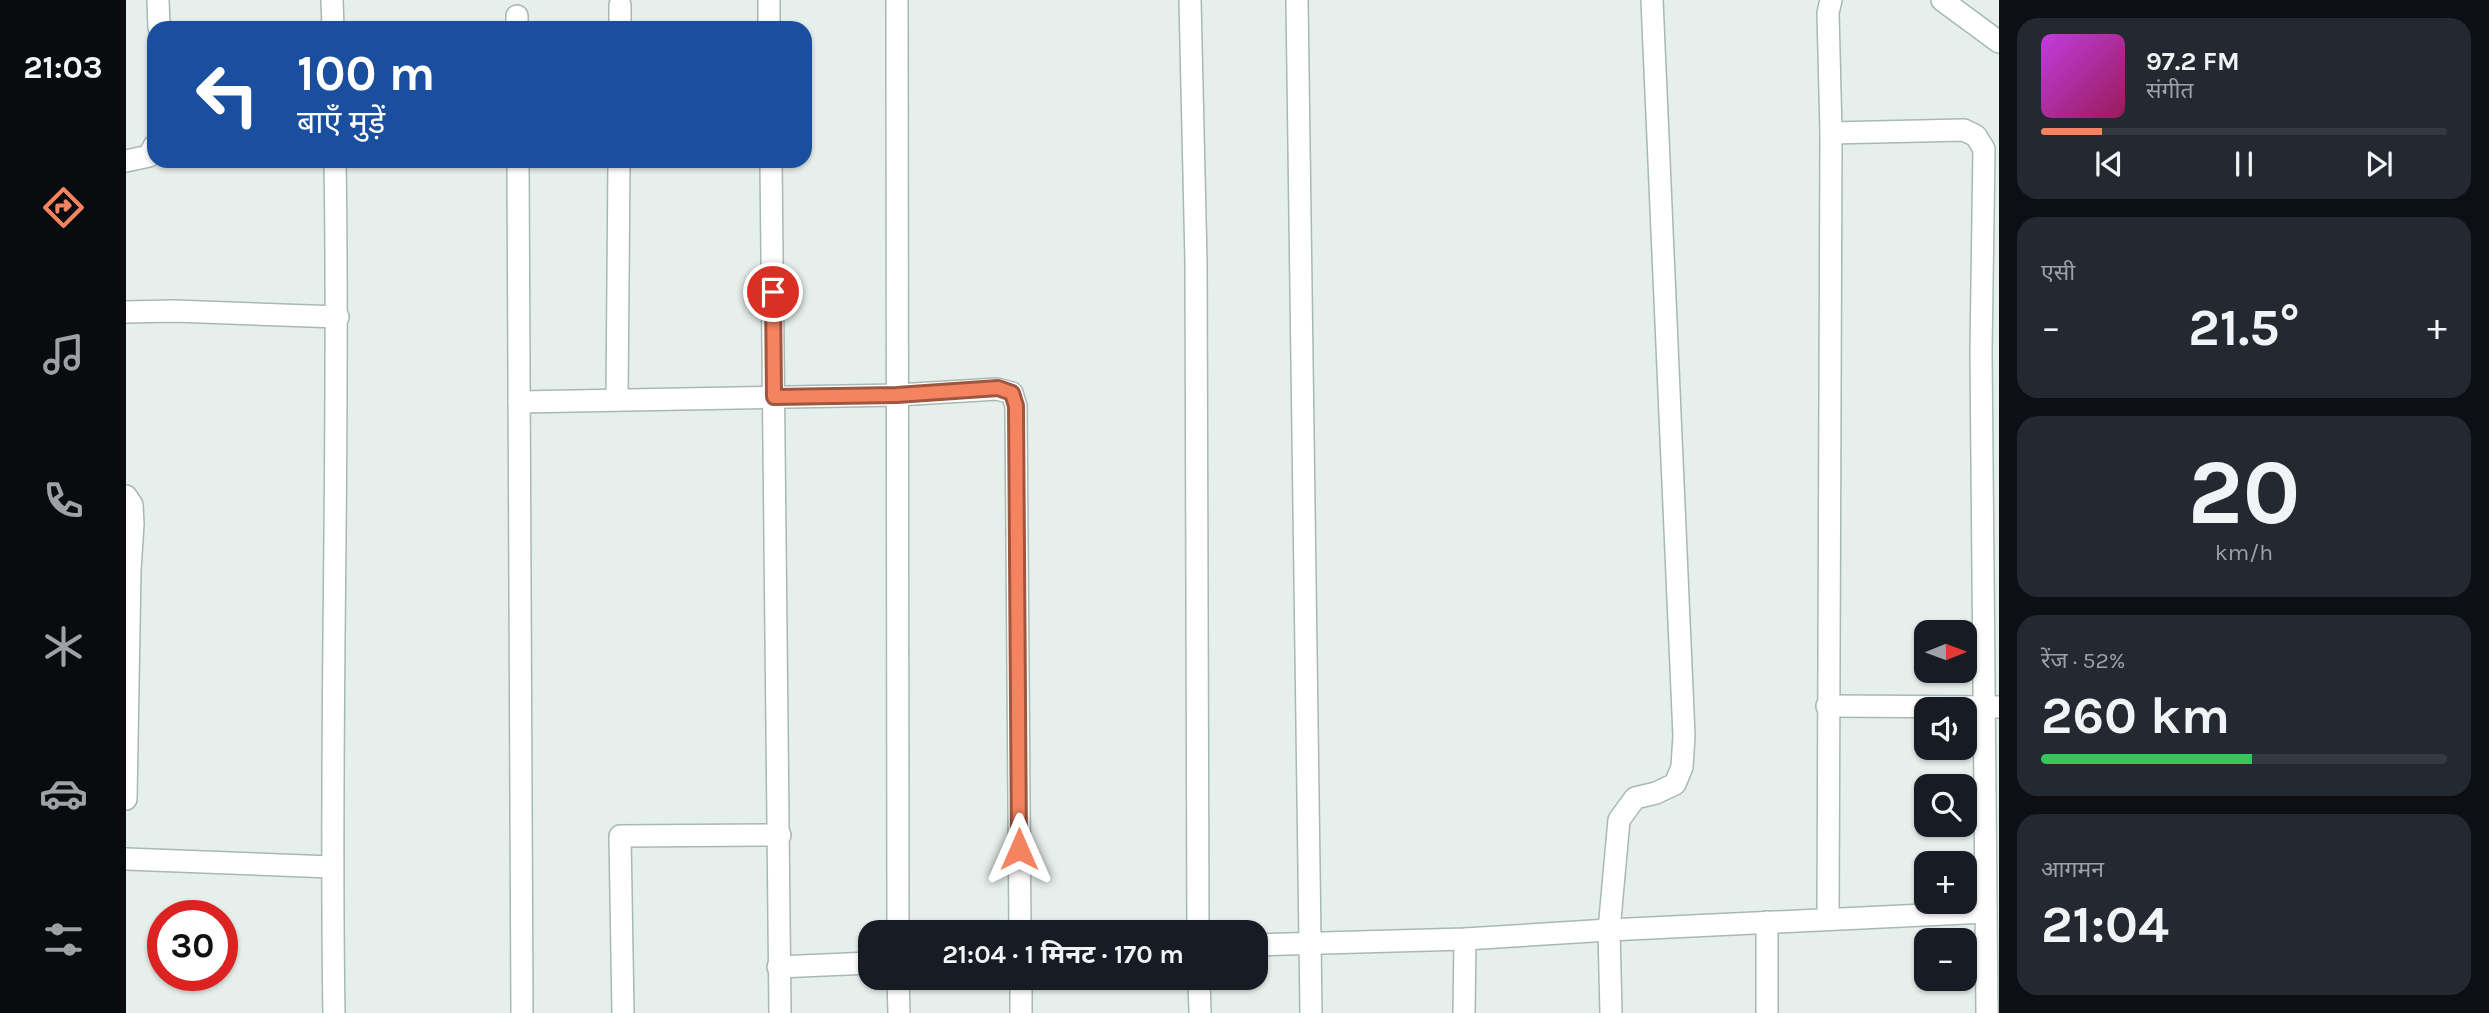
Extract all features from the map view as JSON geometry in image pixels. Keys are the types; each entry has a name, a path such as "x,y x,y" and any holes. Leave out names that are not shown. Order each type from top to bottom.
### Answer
{"street":[{"path":"158,0 159,21"},
{"path":"332,0 333,21"},
{"path":"769,0 769,21"},
{"path":"897,0 898,920"},
{"path":"1190,0 1196,262 1198,920"},
{"path":"1297,0 1311,1013"},
{"path":"1611,1013 1609,930 1619,820 1635,798 1656,793 1675,784 1683,757 1652,0"},
{"path":"1828,919 1831,133 1828,13 1831,0"},
{"path":"1942,0 1999,42"},
{"path":"620,5 620,21"},
{"path":"1831,133 1964,130 1976,136 1984,149 1990,351 1991,707 1986,912 1987,1013"},
{"path":"126,161 147,156"},
{"path":"334,1013 331,867 338,317 335,168"},
{"path":"518,168 522,1013"},
{"path":"617,400 619,168"},
{"path":"771,168 780,1013"},
{"path":"126,312 174,311 338,317"},
{"path":"519,402 897,395 998,388 1012,393 1016,406 1020,920"},
{"path":"126,496 132,505 133,524 126,799"},
{"path":"1827,706 1991,707"},
{"path":"623,1013 620,836 780,835"},
{"path":"126,859 331,867"},
{"path":"1268,945 1465,939 1986,912"},
{"path":"1767,922 1767,1013"},
{"path":"1464,1013 1465,939"},
{"path":"778,967 858,964"},
{"path":"899,990 900,1013"},
{"path":"1021,990 1021,1013"},
{"path":"1199,990 1200,1013"}],"route":[{"path":"773,292 774,397 897,395 998,388 1012,393 1016,406 1019,849"}]}
